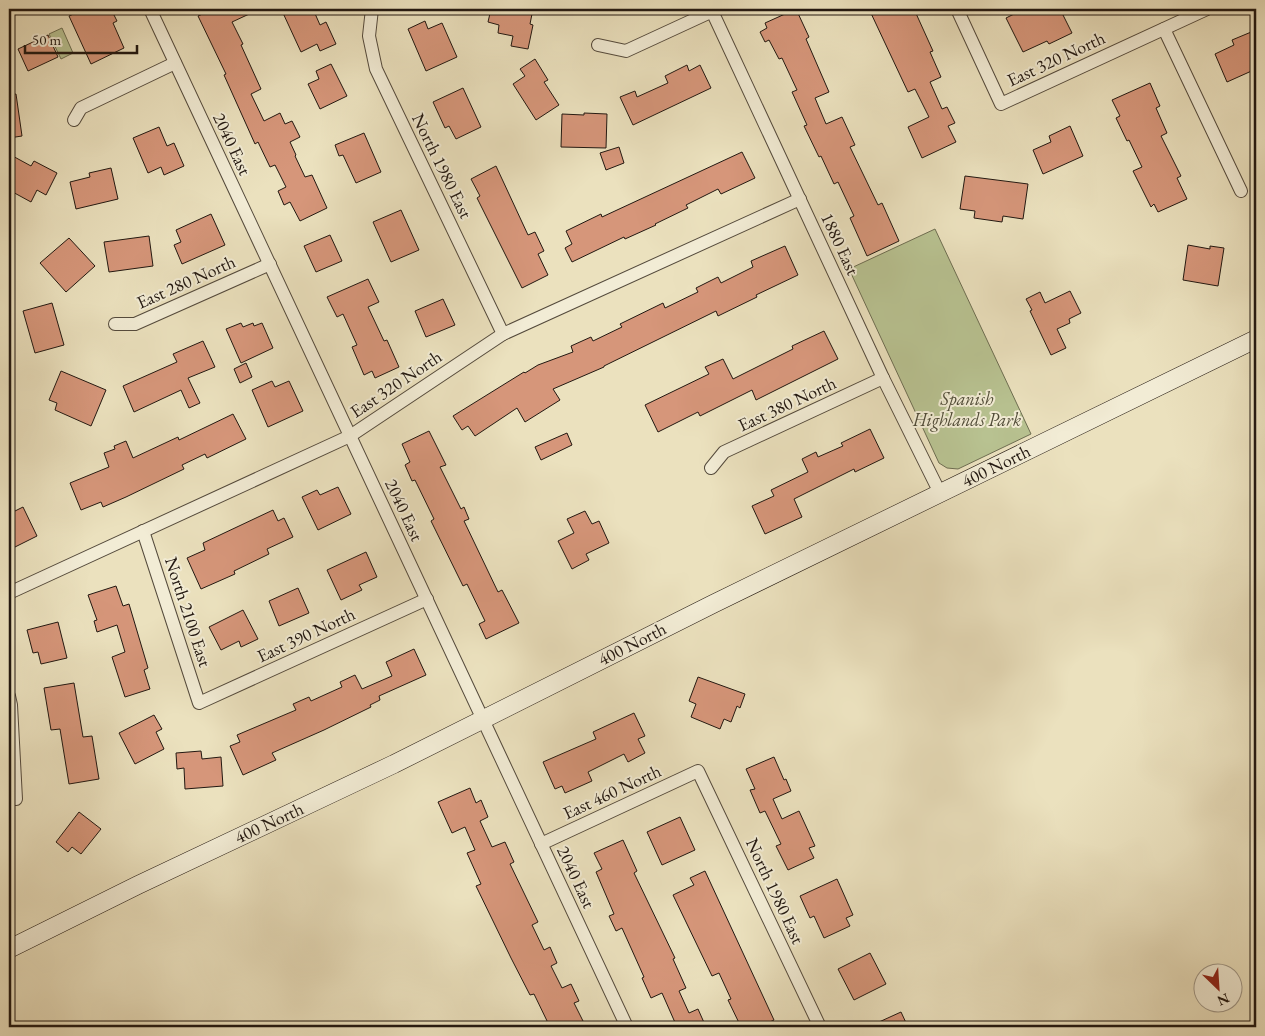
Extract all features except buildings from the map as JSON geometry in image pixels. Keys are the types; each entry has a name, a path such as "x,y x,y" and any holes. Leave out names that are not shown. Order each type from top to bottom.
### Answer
{"main road":[{"name":"400 North","path":"9,949 394,764 482,718 1256,339"}],"street":[{"name":"2040 East","path":"150,9 627,1027"},
{"name":"North 1980 East","path":"372,9 369,36 376,69 503,334"},
{"name":"East 320 North","path":"957,9 1001,104 1207,9"},
{"path":"598,45 626,51 714,10"},
{"name":"1880 East","path":"714,10 883,378 940,494"},
{"path":"1164,29 1241,191"},
{"path":"74,120 81,108 175,63"},
{"name":"East 320 North","path":"9,593 350,436 503,334 800,199"},
{"name":"East 280 North","path":"115,324 135,324 270,264"},
{"name":"East 380 North","path":"712,468 724,452 883,378"},
{"name":"North 2100 East","path":"143,531 199,703"},
{"name":"East 390 North","path":"199,703 426,599"},
{"path":"9,696 16,799"},
{"name":"North 1980 East","path":"698,771 820,1027"},
{"name":"East 460 North","path":"541,844 698,771"}],"green space":[{"path":"62,28 73,53 61,59 49,34"},
{"name":"Spanish Highlands Park","path":"935,229 1031,434 958,469 947,468 939,463 849,269"}]}
